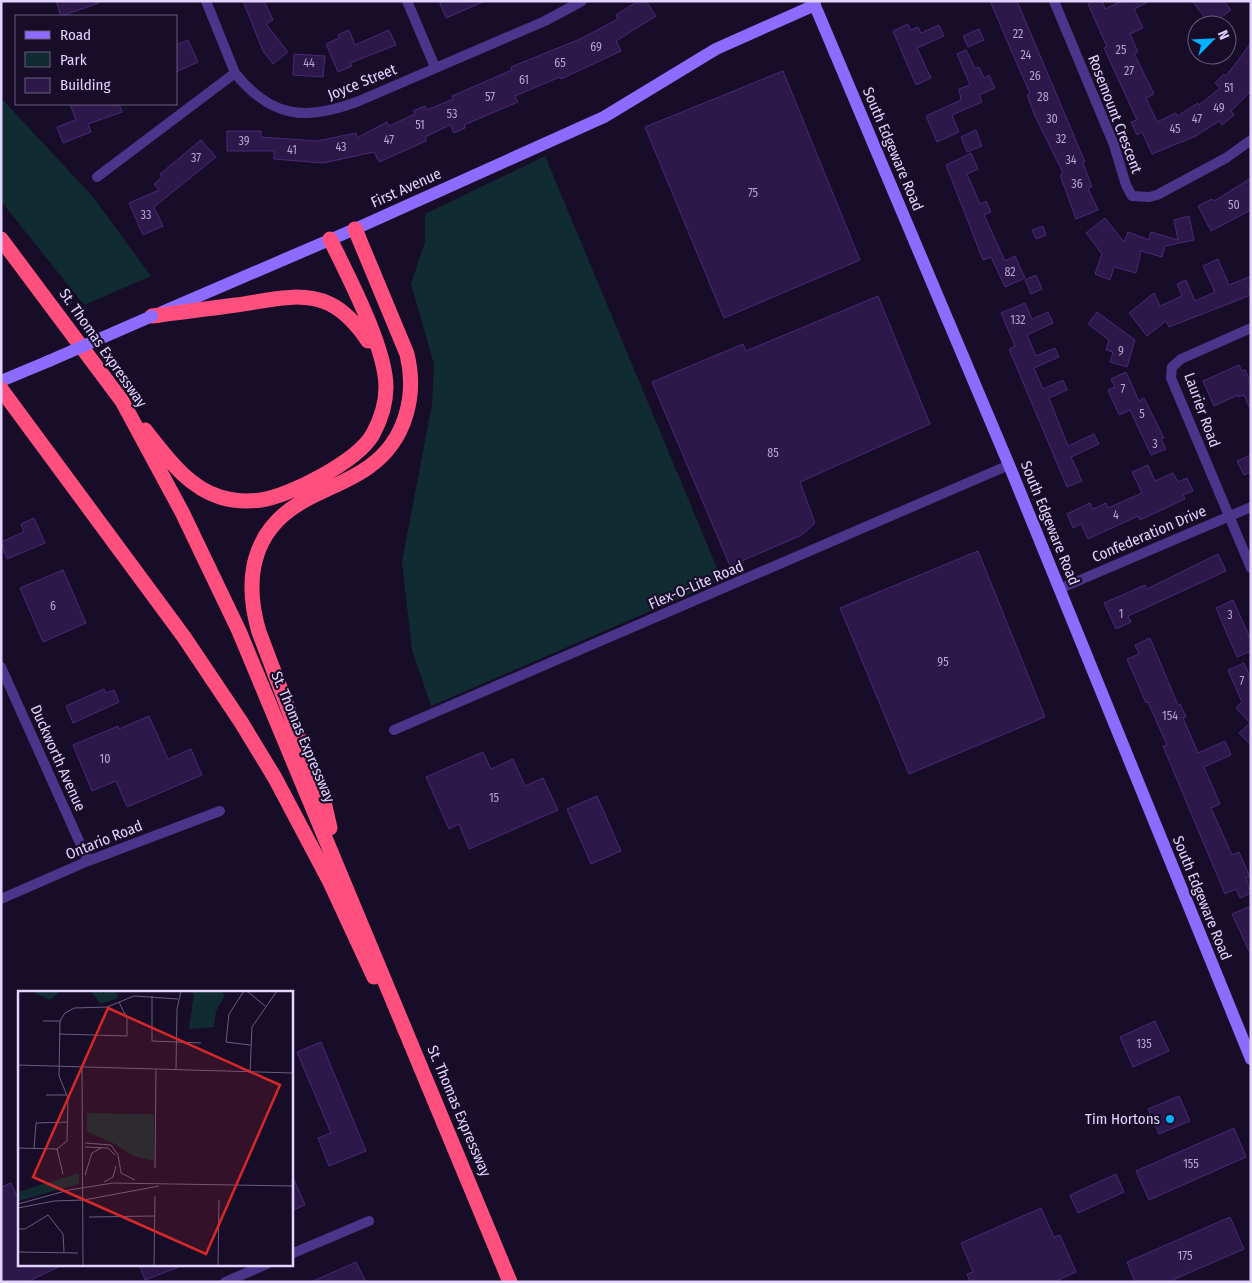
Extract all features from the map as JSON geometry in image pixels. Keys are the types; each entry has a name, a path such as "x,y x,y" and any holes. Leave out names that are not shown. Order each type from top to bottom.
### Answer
{"highway":[{"path":"339,869 325,806 254,617 251,584 259,546 265,534 278,519 301,502 349,479 372,465 390,446 407,414 412,382 407,354 355,228"},
{"name":"St. Thomas Expressway","path":"1,239 122,402 182,512 235,622 475,1193 510,1282"},
{"path":"122,402 181,472 200,488 218,497 240,502 262,500 287,492 345,463 362,448 372,435 382,412 386,387 376,343 330,239"},
{"path":"152,316 277,298 309,298 330,304 358,326 376,354 384,375"},
{"path":"1,389 184,638 241,722 275,778 330,882 475,1193"}],"main road":[{"name":"First Avenue","path":"1,381 330,239 604,117 724,45 814,3"},
{"name":"South Edgeware Road","path":"814,3 1009,465 1058,590 1251,1059"}],"street":[{"path":"97,177 235,73 206,1"},
{"path":"407,1 435,67"},
{"name":"Joyce Street","path":"235,73 255,94 273,107 291,112 319,114 331,112 545,20 582,1"},
{"name":"Rosemount Crescent","path":"1054,1 1114,145 1126,184 1132,196 1149,197 1157,194 1226,158 1251,140"},
{"name":"Laurier Road","path":"1229,516 1175,390 1172,367 1190,354 1251,328"},
{"name":"Flex-O-Lite Road","path":"394,730 1009,465"},
{"name":"Confederation Drive","path":"1058,590 1251,507"},
{"path":"1229,516 1251,568"},
{"name":"Duckworth Avenue","path":"1,668 88,861"},
{"name":"Ontario Road","path":"1,899 88,861 220,811"},
{"path":"292,1254 369,1221"},
{"path":"225,1282 262,1266"}],"green space":[{"path":"1,98 93,197 151,276 84,305 1,201"},
{"path":"545,156 722,580 431,706 412,650 402,562 432,404 434,364 411,284 425,242 425,214"}],"building":[{"path":"56,1 99,1 99,3 61,15"},
{"path":"243,1 264,1 273,20 266,24 288,52 273,64 263,51"},
{"path":"439,1 485,1 446,18"},
{"path":"638,1 646,1 656,16 616,41 621,51 561,79 560,77 515,96 518,102 464,125 465,128 454,133 450,125 425,137 426,141 379,162 374,152 323,163 274,159 274,151 227,151 227,131 261,131 261,137 317,141 356,133 357,138 387,122 389,126 415,114 413,111 425,106 427,110 453,99 452,96 512,70 511,67 580,39 618,19 616,15"},
{"path":"990,1 1017,1 1085,162 1083,163 1092,187 1088,188 1098,210 1076,219 1060,175 1063,173 1035,116 1027,95 1030,94"},
{"path":"1094,1 1102,1 1105,9 1122,1 1150,1 1134,9 1143,28 1130,34 1138,52 1134,53 1154,94 1146,98 1157,122 1176,113 1177,116 1198,103 1199,105 1220,88 1215,83 1224,74 1226,76 1234,65 1237,65 1237,61 1251,43 1251,91 1231,111 1234,115 1222,125 1219,121 1196,136 1152,154 1142,132 1137,135 1131,122 1137,120 1104,48 1107,47 1088,4"},
{"path":"1192,1 1224,1 1231,10 1224,15 1203,15"},
{"path":"908,24 911,30 918,27 921,33 939,25 944,36 917,48 931,78 916,85 893,31"},
{"path":"979,29 984,40 968,47 963,36"},
{"path":"349,30 355,45 389,30 396,45 350,63 352,66 338,72 326,44 339,38 338,35"},
{"path":"188,40 198,62 178,71 178,44"},
{"path":"966,50 975,68 979,67 984,78 989,75 995,88 979,95 982,102 952,115 959,132 937,142 926,116 961,100 959,89 970,85 957,54"},
{"path":"294,54 325,56 323,77 293,75"},
{"path":"783,71 860,260 724,318 645,127"},
{"path":"70,105 119,105 122,112 88,124 91,132 63,143 57,127 76,120"},
{"path":"976,130 982,146 967,152 961,137"},
{"path":"201,140 216,157 154,207 163,226 143,235 129,203 159,190 154,184 162,177 160,174"},
{"path":"971,153 978,169 967,174 980,204 986,201 991,212 984,215 1005,261 1015,256 1025,278 1005,287 991,257 983,260 946,165"},
{"path":"1251,178 1251,210 1211,231 1198,206 1212,199 1214,201"},
{"path":"1189,216 1194,240 1165,246 1162,257 1141,251 1136,273 1114,267 1110,280 1095,274 1102,254 1086,233 1105,218 1124,242 1128,232 1149,240 1151,232 1178,240 1174,220"},
{"path":"1043,226 1046,235 1036,239 1032,230"},
{"path":"1218,259 1229,285 1251,276 1251,295 1169,327 1166,321 1147,336 1129,313 1154,293 1160,306 1182,296 1177,284 1186,280 1195,301 1215,292 1203,266"},
{"path":"1036,275 1042,289 1031,294 1025,280"},
{"path":"878,296 930,424 800,482 815,523 802,535 730,566 652,382 743,344 746,351"},
{"path":"1025,303 1032,319 1048,312 1053,323 1027,335 1036,356 1055,348 1059,357 1034,368 1043,389 1063,380 1067,390 1049,398 1068,446 1094,434 1099,444 1071,457 1082,481 1067,487 1009,349 1015,346 1001,313"},
{"path":"1097,312 1135,340 1127,367 1110,362 1113,352 1106,350 1109,340 1088,324"},
{"path":"1239,365 1242,371 1245,370 1251,383 1251,411 1244,395 1238,397 1238,395 1214,406 1203,381"},
{"path":"1126,372 1139,401 1144,398 1164,438 1161,439 1166,449 1151,455 1130,410 1119,415 1108,390 1115,387 1111,379"},
{"path":"1251,455 1251,472 1244,475 1237,461"},
{"path":"1148,465 1155,481 1173,473 1178,482 1187,478 1193,491 1183,495 1185,499 1140,520 1138,516 1088,539 1081,524 1073,528 1067,514 1090,503 1093,509 1106,503 1108,508 1142,493 1132,472"},
{"path":"34,518 45,543 7,559 1,542 24,532 21,524"},
{"path":"978,551 1045,717 909,774 840,608"},
{"path":"1218,554 1226,571 1128,616 1131,622 1116,629 1104,603 1145,585 1147,589"},
{"path":"63,570 86,623 43,642 20,588"},
{"path":"1233,600 1251,640 1251,651 1237,657 1216,608"},
{"path":"1150,638 1178,705 1180,704 1186,717 1183,718 1198,753 1225,741 1231,755 1204,767 1220,804 1211,808 1232,855 1239,852 1250,877 1246,878 1251,893 1240,898 1236,889 1225,894 1163,746 1167,745 1127,659 1139,654 1135,645"},
{"path":"1244,663 1251,679 1251,745 1239,733 1250,723 1236,708 1242,702 1228,670"},
{"path":"104,689 106,693 114,690 119,702 73,723 66,706"},
{"path":"149,716 168,759 191,749 202,775 127,807 116,781 92,791 73,745 118,726 119,729"},
{"path":"483,752 491,769 513,759 525,786 543,778 558,810 469,849 459,824 449,829 426,777"},
{"path":"597,796 621,851 591,864 567,809"},
{"path":"1251,906 1251,955 1232,914"},
{"path":"1155,1021 1169,1051 1133,1067 1120,1037"},
{"path":"321,1042 366,1151 329,1166 318,1138 331,1133 297,1052"},
{"path":"1179,1096 1190,1121 1159,1134 1148,1109"},
{"path":"1234,1128 1246,1157 1149,1200 1136,1171"},
{"path":"1116,1174 1124,1192 1078,1213 1070,1195"},
{"path":"292,1175 305,1205 292,1211"},
{"path":"11,1183 18,1198 18,1266 61,1266 27,1282 1,1282 1,1187"},
{"path":"1041,1208 1054,1237 1060,1235 1076,1272 1054,1282 970,1282 967,1274 973,1272 961,1243"},
{"path":"1230,1217 1244,1249 1168,1282 1135,1282 1127,1262"},
{"path":"356,1262 366,1282 311,1282"},
{"path":"140,1266 181,1266 145,1280"}],"place":[{"name":"Tim Hortons","path":"1170,1119"}]}
